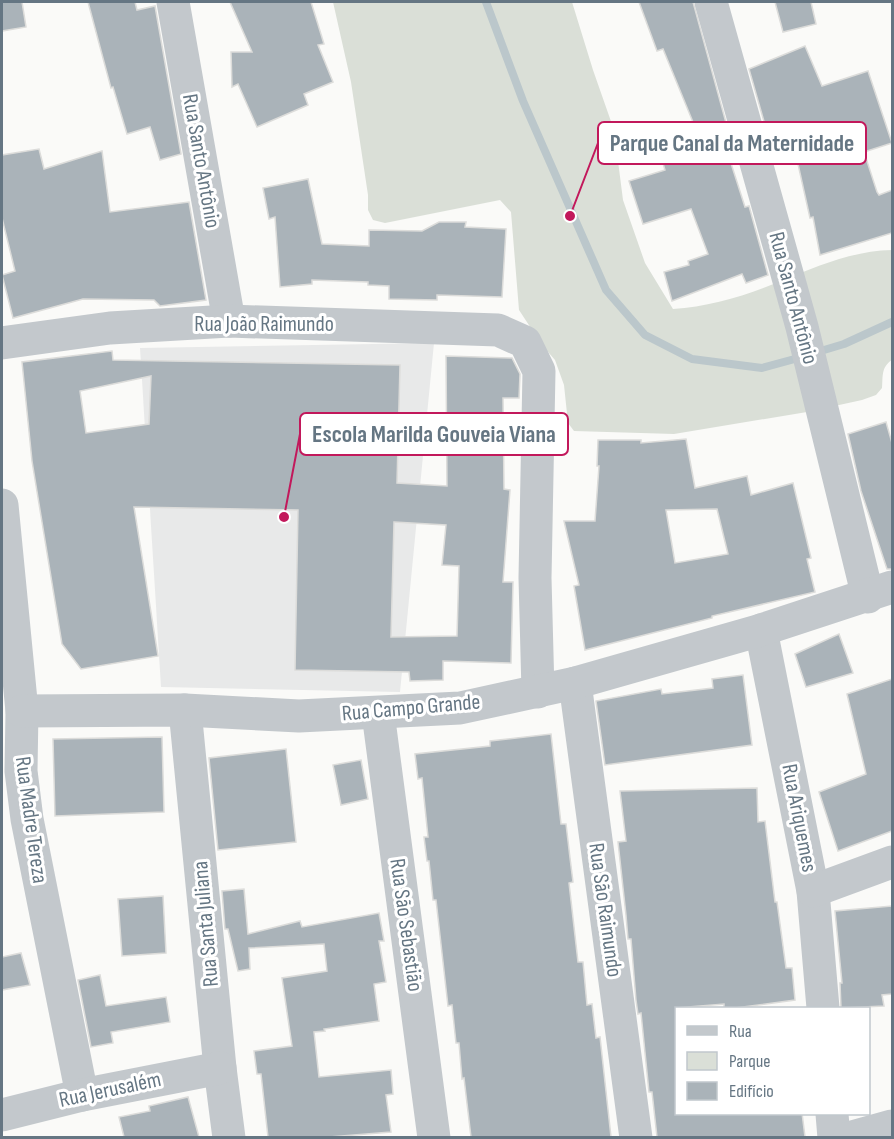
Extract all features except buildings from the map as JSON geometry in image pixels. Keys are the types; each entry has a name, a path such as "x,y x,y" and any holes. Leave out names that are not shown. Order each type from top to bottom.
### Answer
{"street":[{"name":"Rua Santo Antônio","path":"173,2 229,321"},
{"name":"Rua Santo Antônio","path":"711,2 806,342 817,392 880,592"},
{"name":"Rua João Raimundo","path":"2,342 110,328 229,321 498,330 525,342 539,371 535,578 538,692"},
{"name":"Rua Madre Tereza","path":"2,505 22,711 21,771 27,819 82,1095"},
{"name":"Rua Campo Grande","path":"22,711 185,710 298,716 460,708 575,683 761,630 880,592"},
{"name":"Rua Ariquemes","path":"761,630 813,891 823,1007"},
{"name":"Rua São Raimundo","path":"575,683 636,1137"},
{"name":"Rua Santa Juliana","path":"185,710 220,1068 229,1137"},
{"name":"Rua São Sebastião","path":"378,713 434,1137"},
{"path":"813,891 892,862"},
{"name":"Rua Jerusalém","path":"9,1122 82,1095 220,1068"},
{"path":"832,1115 834,1137"},
{"path":"849,1137 892,1126"}],"shaded area":[{"path":"434,343 400,692 161,687 140,348"}],"green space":[{"path":"333,2 572,2 614,130 623,200 645,263 673,309 728,300 835,260 863,253 892,250 892,360 884,369 882,388 876,395 862,400 807,412 674,434 574,431 568,423 564,385 555,360 519,310 511,212 500,200 385,223 373,220 368,210 368,195 351,82"}],"waterway":[{"path":"486,2 523,101 606,290 645,335 692,359 762,368 802,357"},
{"path":"814,353 844,344 892,322"}],"place":[{"name":"Parque Canal da Maternidade","path":"570,216"},
{"name":"Escola Marilda Gouveia Viana","path":"284,517"}]}
